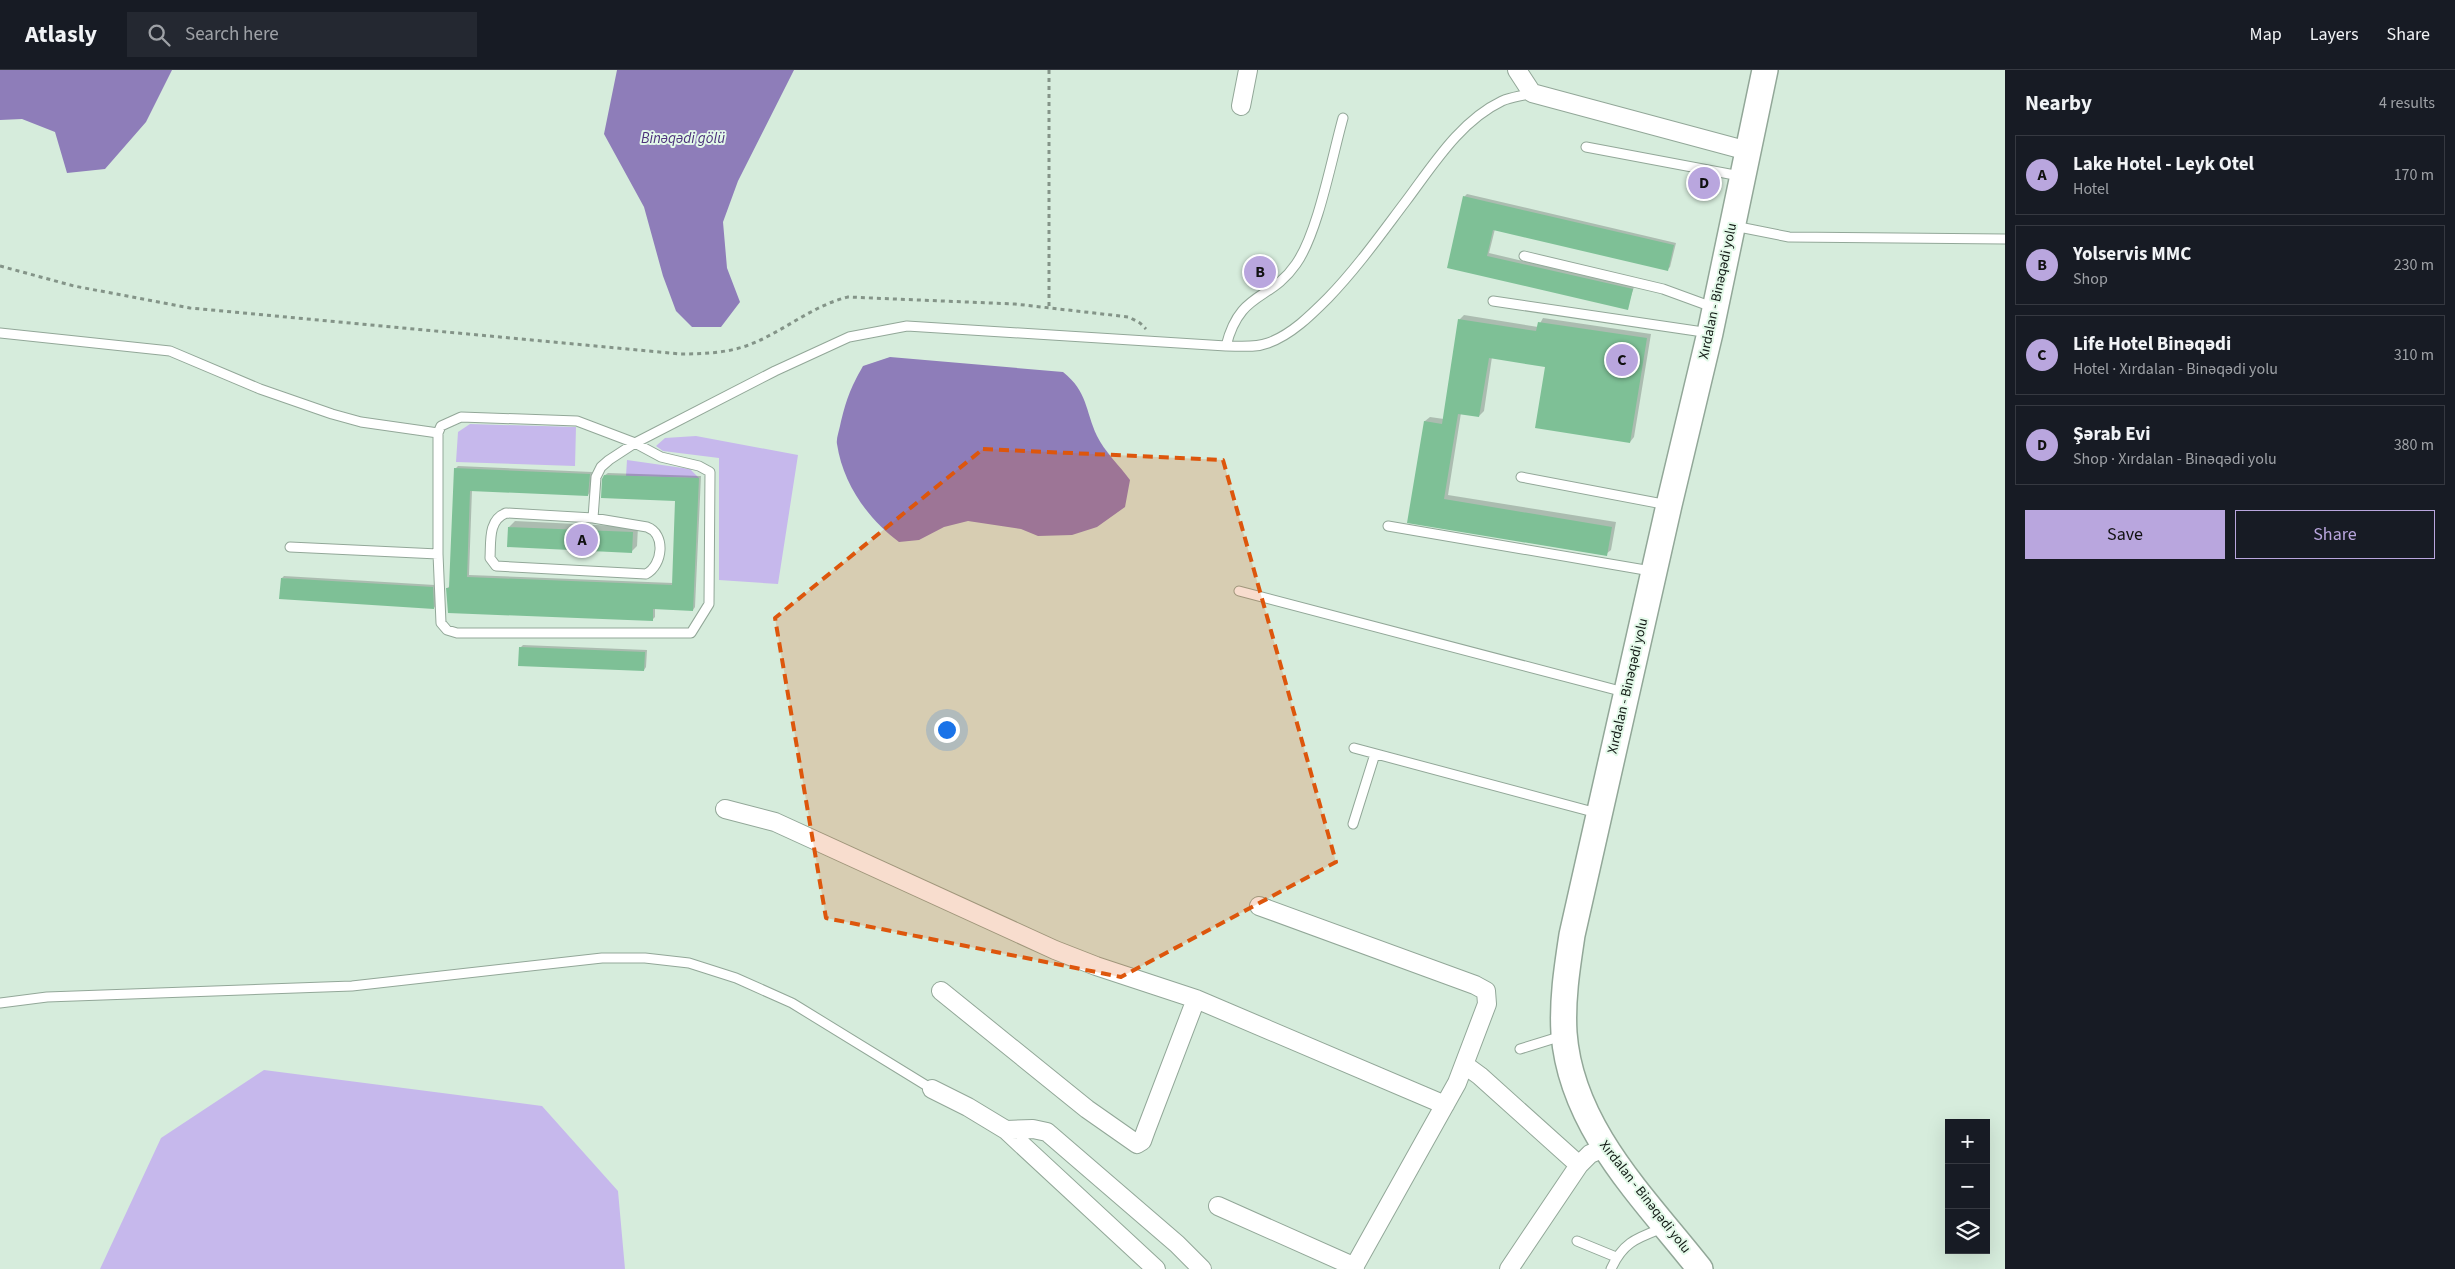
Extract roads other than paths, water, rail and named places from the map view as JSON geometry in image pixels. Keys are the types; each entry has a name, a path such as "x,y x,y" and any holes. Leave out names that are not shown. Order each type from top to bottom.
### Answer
{"main road":[{"name":"Xırdalan - Binəqədi yolu","path":"1698,1268 1604,1148 1577,1094 1564,1035 1563,1003 1572,935 1669,505 1710,333 1765,70"}],"street":[{"path":"1241,106 1248,70"},
{"path":"1517,70 1532,93 1748,151"},
{"path":"725,809 775,822 1096,966 1196,999 1445,1105"},
{"path":"1218,1206 1354,1268 1465,1066 1487,1004 1486,991 1475,985 1259,906"},
{"path":"941,990 1080,1103 1137,1144 1142,1140 1196,999"},
{"path":"1465,1066 1480,1076 1579,1165"},
{"path":"932,1089 968,1107 1006,1130 1156,1269"},
{"path":"1006,1130 1033,1129 1047,1132 1177,1244 1202,1269"},
{"path":"1509,1269 1579,1165 1590,1154 1604,1148"}],"lane":[{"path":"593,518 596,477 601,467 635,443 775,371 849,337 876,330 907,326 1226,346 1249,347 1266,344 1279,338 1313,313 1367,253 1440,155 1465,127 1504,100 1532,93"},
{"path":"1226,346 1237,315 1252,300 1287,276 1304,251 1316,218 1343,118"},
{"path":"1586,147 1743,176"},
{"path":"1733,226 1789,237 2005,239"},
{"path":"1524,256 1663,289 1715,308"},
{"path":"1493,301 1710,333"},
{"path":"0,332 164,350 204,364 260,389 332,414 361,422 438,433"},
{"path":"461,417 568,419 587,424 635,443 661,458 700,466 710,472 710,604 692,633 458,634 447,630 441,623 438,554 438,433 441,426 461,417"},
{"path":"1521,477 1669,505"},
{"path":"506,513 593,518 655,530 660,537 658,562 653,570 646,574 507,567 496,566 490,558 493,523 497,516 506,513"},
{"path":"1388,526 1654,572"},
{"path":"290,547 438,554"},
{"path":"1239,591 1627,693"},
{"path":"1354,748 1600,814"},
{"path":"1353,824 1375,754"},
{"path":"0,1002 47,997 352,986 602,958 645,958 689,963 736,978 792,1003 932,1089"},
{"path":"1520,1049 1564,1035"},
{"path":"1611,1269 1622,1248 1638,1238 1667,1227"},
{"path":"1577,1241 1616,1257"}],"water":[{"path":"0,70 172,70 146,122 105,169 67,173 55,132 22,119 0,120"},
{"name":"Binəqədi gölü","path":"617,70 794,70 738,181 723,222 727,268 740,302 721,327 692,327 676,311 663,276 644,207 604,134"},
{"path":"890,357 1063,372 1082,394 1100,442 1130,480 1125,507 1097,527 1072,535 1038,536 1021,529 968,521 944,527 919,540 899,542 877,523 851,487 840,459 837,442 846,402 863,366"}],"place":[{"name":"Şərab Evi","path":"1704,183"},
{"name":"Yolservis MMC","path":"1260,272"},
{"name":"Life Hotel Binəqədi","path":"1622,360"},
{"name":"Lake Hotel - Leyk Otel","path":"582,540"}]}
